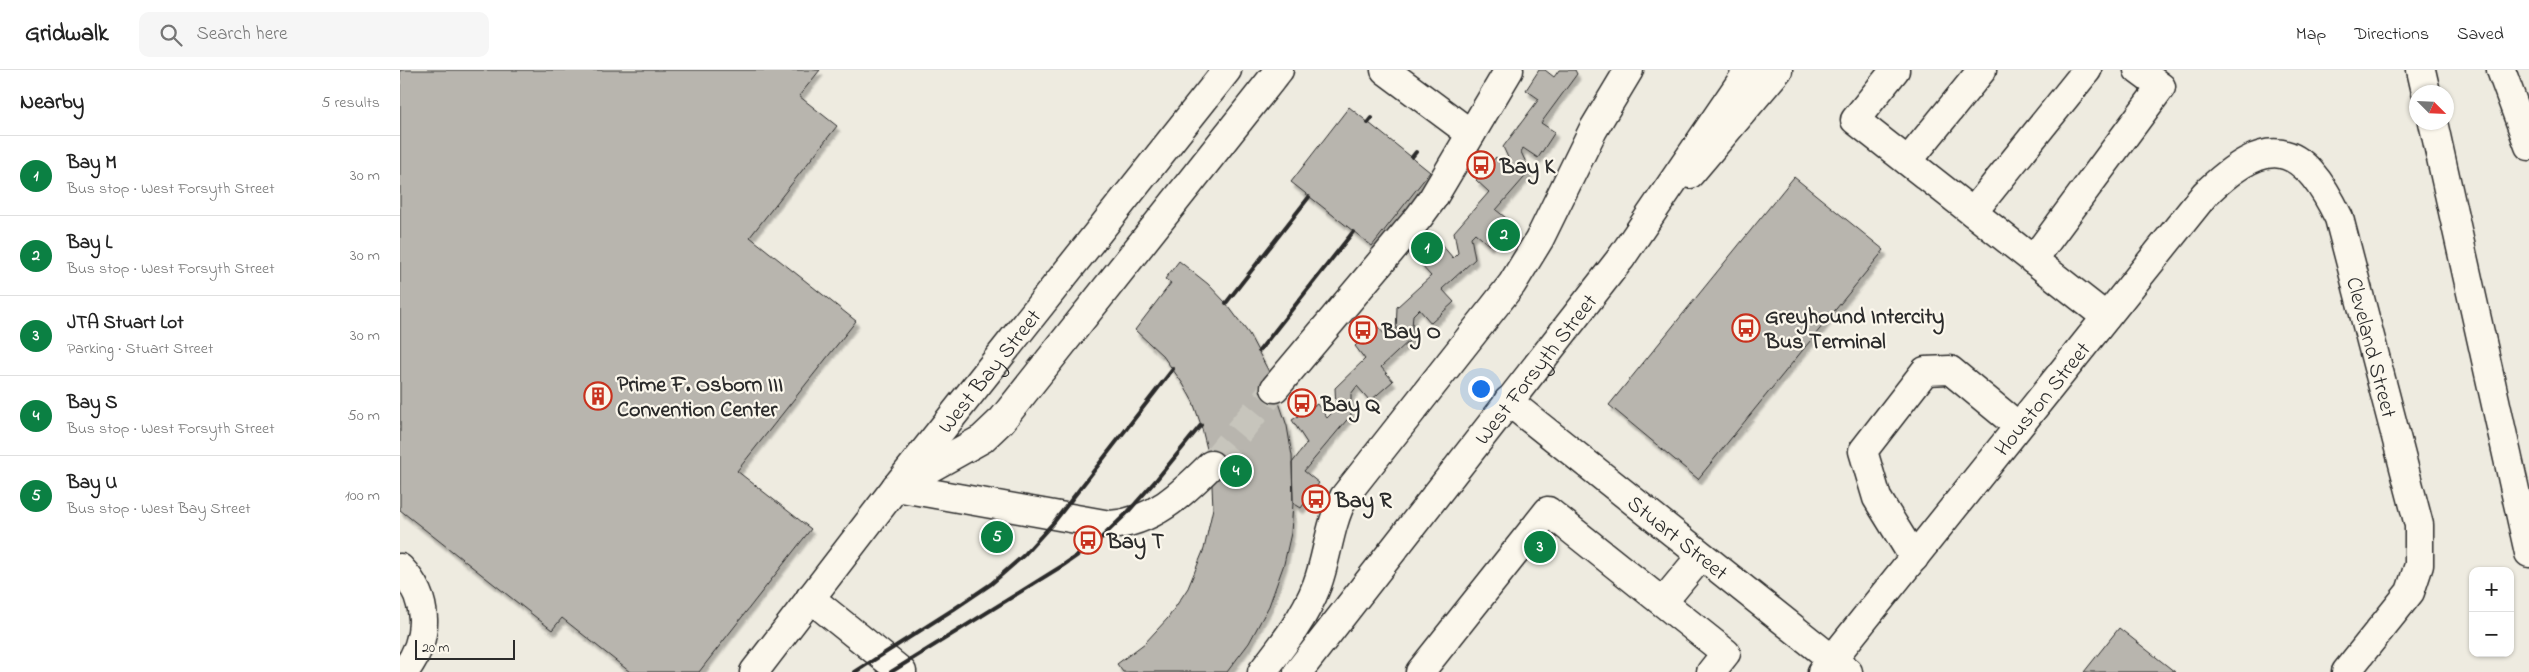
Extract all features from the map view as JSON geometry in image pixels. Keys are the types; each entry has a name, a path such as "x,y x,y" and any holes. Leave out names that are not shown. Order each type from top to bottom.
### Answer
{"main road":[{"name":"West Bay Street","path":"754,672 896,487 1227,70"},
{"path":"896,487 982,439 1002,420 1279,70"},
{"path":"1276,388 1398,244 1433,198 1509,70"},
{"path":"1262,672 1282,646 1309,604 1323,568 1334,515 1344,497 1512,284 1539,240 1593,130 1629,70"},
{"path":"1621,258 1749,70"},
{"name":"West Forsyth Street","path":"1298,672 1621,258 1778,70"},
{"path":"1895,70 1855,120 2106,317"},
{"path":"1908,161 1982,70"},
{"path":"1973,212 2087,70"},
{"path":"2033,260 2161,87 2138,70"},
{"path":"2421,70 2424,85"},
{"path":"2501,70 2529,146"},
{"path":"1388,71 1471,134"},
{"path":"2435,130 2529,553"},
{"name":"Houston Street","path":"1834,668 1914,558 2190,212 2223,176 2252,157 2267,152 2281,152"},
{"name":"Cleveland Street","path":"2281,152 2295,159 2320,183 2339,218 2419,525 2419,565 2416,578 2406,598 2346,672"},
{"path":"1914,558 1877,498 1863,452 1925,371 1950,370 2018,426"},
{"name":"Stuart Street","path":"1508,401 1701,556 1834,668"},
{"path":"896,487 1110,526 1136,521 1162,508 1187,489 1211,465"},
{"path":"1420,672 1548,511 1726,652 1711,672"},
{"path":"1663,602 1701,556"},
{"path":"400,568 418,593 423,609 424,627 417,652 404,672"},
{"path":"810,598 902,672"}],"building":[{"name":"Prime F. Osborn III Convention Center","path":"400,70 820,70 799,96 837,126 750,237 856,321 737,471 811,529 699,672 630,672 562,618 552,630 400,510"},
{"path":"1539,70 1545,70 1554,77 1559,70 1575,70 1577,74 1541,123 1555,132 1538,158 1523,148 1521,152 1530,171 1496,210 1510,221 1489,245 1475,233 1471,237 1475,259 1442,289 1454,302 1431,323 1419,309 1413,315 1411,339 1381,367 1393,381 1370,401 1357,386 1351,394 1351,415 1304,471 1319,483 1301,508 1293,503 1292,463 1307,443 1292,420 1317,404 1327,418 1336,409 1335,388 1365,359 1355,346 1376,325 1389,339 1396,333 1397,307 1431,276 1420,264 1441,244 1453,258 1458,253 1454,232 1489,192 1476,180 1496,157 1510,170 1512,166 1503,147 1539,99 1526,90"},
{"path":"1349,107 1430,172 1372,246 1291,182"},
{"name":"Greyhound Intercity Bus Terminal","path":"1794,177 1884,250 1698,479 1609,405"},
{"path":"1179,261 1208,284 1226,303 1249,334 1268,370 1287,426 1292,456 1293,503 1291,533 1284,564 1269,606 1249,643 1227,672 1123,672 1117,664 1145,643 1168,618 1188,588 1204,549 1213,508 1211,465 1193,402 1163,356 1135,330 1171,283 1165,279"},
{"path":"2119,628 2175,672 2084,672"}],"tunnel":[{"path":"1211,465 1275,388"}],"railway":[{"path":"1368,123 1372,118"},
{"path":"1412,157 1416,152"},
{"path":"1226,303 1309,197"},
{"path":"1259,351 1353,232"},
{"path":"855,672 991,584 1024,555 1054,522 1173,369"},
{"path":"891,672 1062,566 1098,541 1127,513 1201,425"}],"place":[{"name":"Bay K","path":"1481,165"},
{"name":"Bay L","path":"1504,235"},
{"name":"Bay M","path":"1427,248"},
{"name":"Greyhound Intercity Bus Terminal","path":"1746,328"},
{"name":"Bay O","path":"1363,330"},
{"name":"Prime F. Osborn III Convention Center","path":"598,396"},
{"name":"Bay Q","path":"1302,403"},
{"name":"Bay S","path":"1236,471"},
{"name":"Bay R","path":"1316,499"},
{"name":"Bay U","path":"997,537"},
{"name":"Bay T","path":"1088,540"},
{"name":"JTA Stuart Lot","path":"1540,547"}]}
